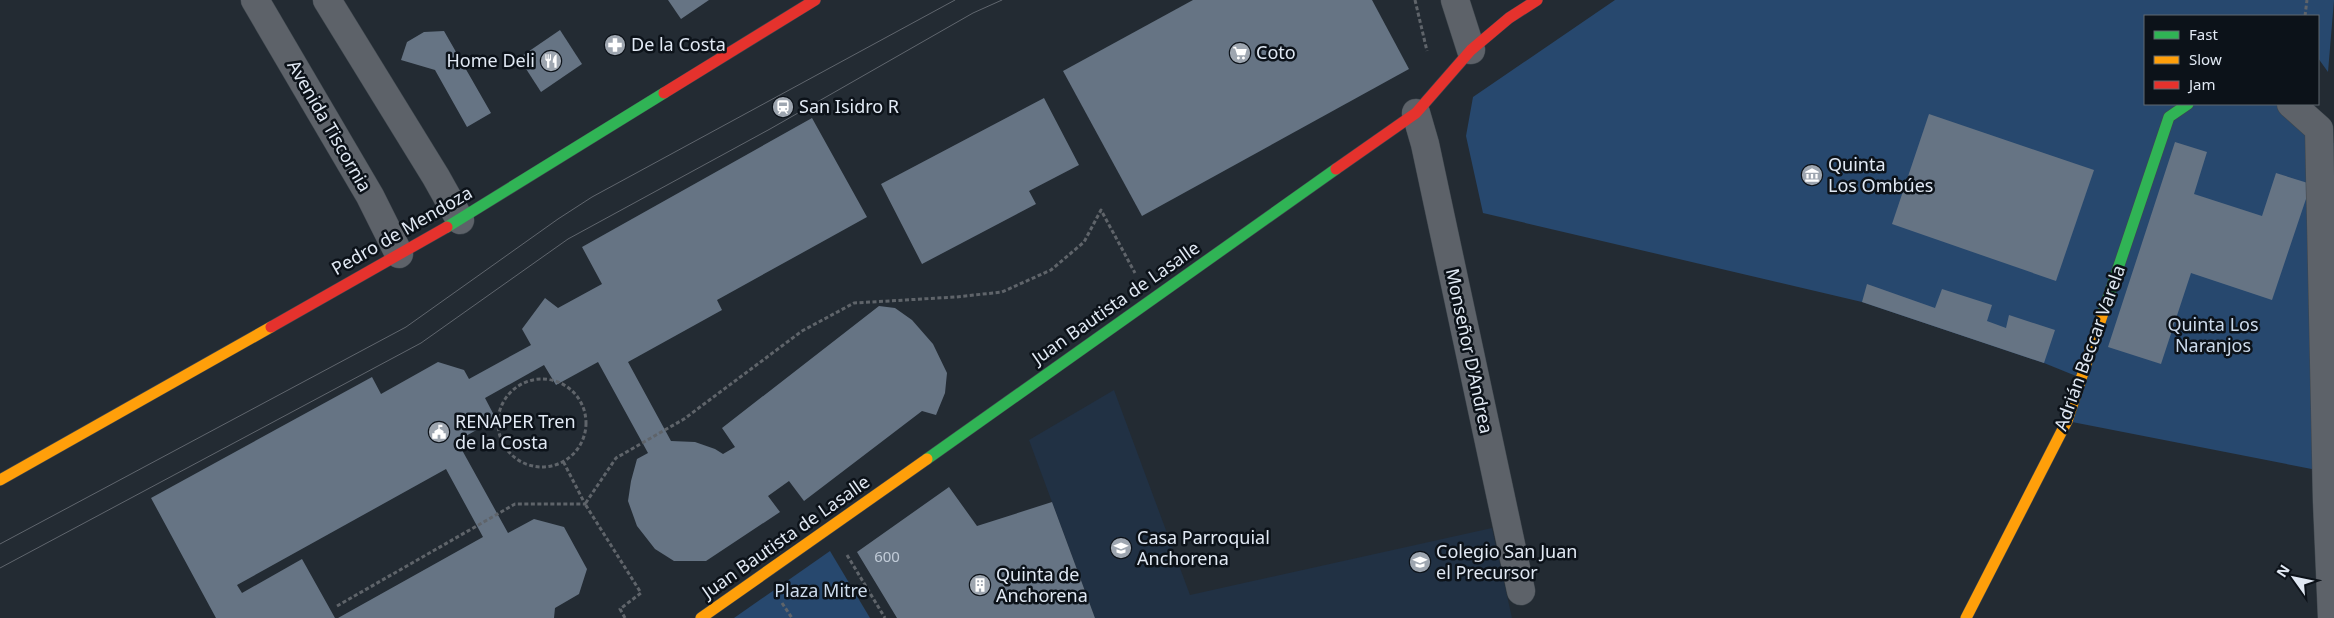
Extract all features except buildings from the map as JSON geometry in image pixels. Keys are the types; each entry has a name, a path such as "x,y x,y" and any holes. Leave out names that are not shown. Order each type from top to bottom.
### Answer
{"street":[{"name":"Avenida Tiscornia","path":"255,0 370,196 399,254"},
{"path":"328,0 436,177 460,220"},
{"name":"Pedro de Mendoza","path":"0,480 460,220 787,7 815,0"},
{"path":"1454,0 1471,50"},
{"name":"Juan Bautista de Lasalle","path":"701,618 1416,113 1471,50 1509,18 1537,0"},
{"name":"Adrián Beccar Varela","path":"1966,618 2067,421 2169,118 2187,105"},
{"path":"2292,105 2319,129 2332,618"},
{"name":"Monseñor D'Andrea","path":"1416,113 1427,154 1521,591"}],"path":[{"path":"1415,0 1427,52"},
{"path":"2305,15 2307,0"},
{"path":"585,504 616,458 684,419 802,332 854,304 1002,292 1051,270 1084,242 1101,210 1135,274 1144,268"},
{"path":"539,379 554,380 567,387 578,397 584,410 586,426 582,440 574,453 563,461 550,466 536,467 517,458 503,443 498,430 499,416 503,403 512,391 524,382 539,379"},
{"path":"563,461 585,504 641,593 620,609 625,618"},
{"path":"337,606 515,504 585,504"},
{"path":"830,527 884,618"},
{"path":"782,602 792,618"}],"shaded area":[{"path":"1114,390 1190,595 1492,528 1512,618 1095,618 1029,440"}],"green space":[{"name":"Quinta Los Ombúes","path":"1615,0 2334,0 2328,72 2319,59 2319,15 2144,15 2144,105 2292,105 2320,143 2334,143 2334,329 2327,472 2067,421 2081,378 2044,363 1862,302 1483,213 1466,136 1473,97"},
{"name":"Plaza Mitre","path":"830,551 870,618 734,618"}],"tram line":[{"path":"0,544 406,327 592,197 955,0"},
{"path":"0,568 421,343 568,239 770,129 973,13 1002,0"}],"traffic: fast":[{"path":"447,227 664,93"},
{"path":"2103,313 2169,117 2187,105"},
{"path":"927,459 1336,169"}],"traffic: slow":[{"path":"1966,618 2067,421 2103,313"},
{"path":"0,480 271,327"},
{"path":"701,618 927,459"}],"traffic: jam":[{"path":"664,93 815,0"},
{"path":"1336,169 1416,113 1471,50 1509,18 1537,0"},
{"path":"271,327 447,227"}],"place":[{"name":"De la Costa","path":"615,45"},
{"name":"Coto","path":"1240,53"},
{"name":"Home Deli","path":"551,61"},
{"name":"San Isidro R","path":"783,107"},
{"name":"Quinta Los Ombúes","path":"1812,175"},
{"name":"RENAPER Tren de la Costa","path":"439,432"},
{"name":"Casa Parroquial Anchorena","path":"1121,548"},
{"name":"Colegio San Juan el Precursor","path":"1420,562"},
{"name":"Quinta de Anchorena","path":"980,585"}],"park label":[{"name":"Quinta Los Naranjos","path":"2213,335"}]}
